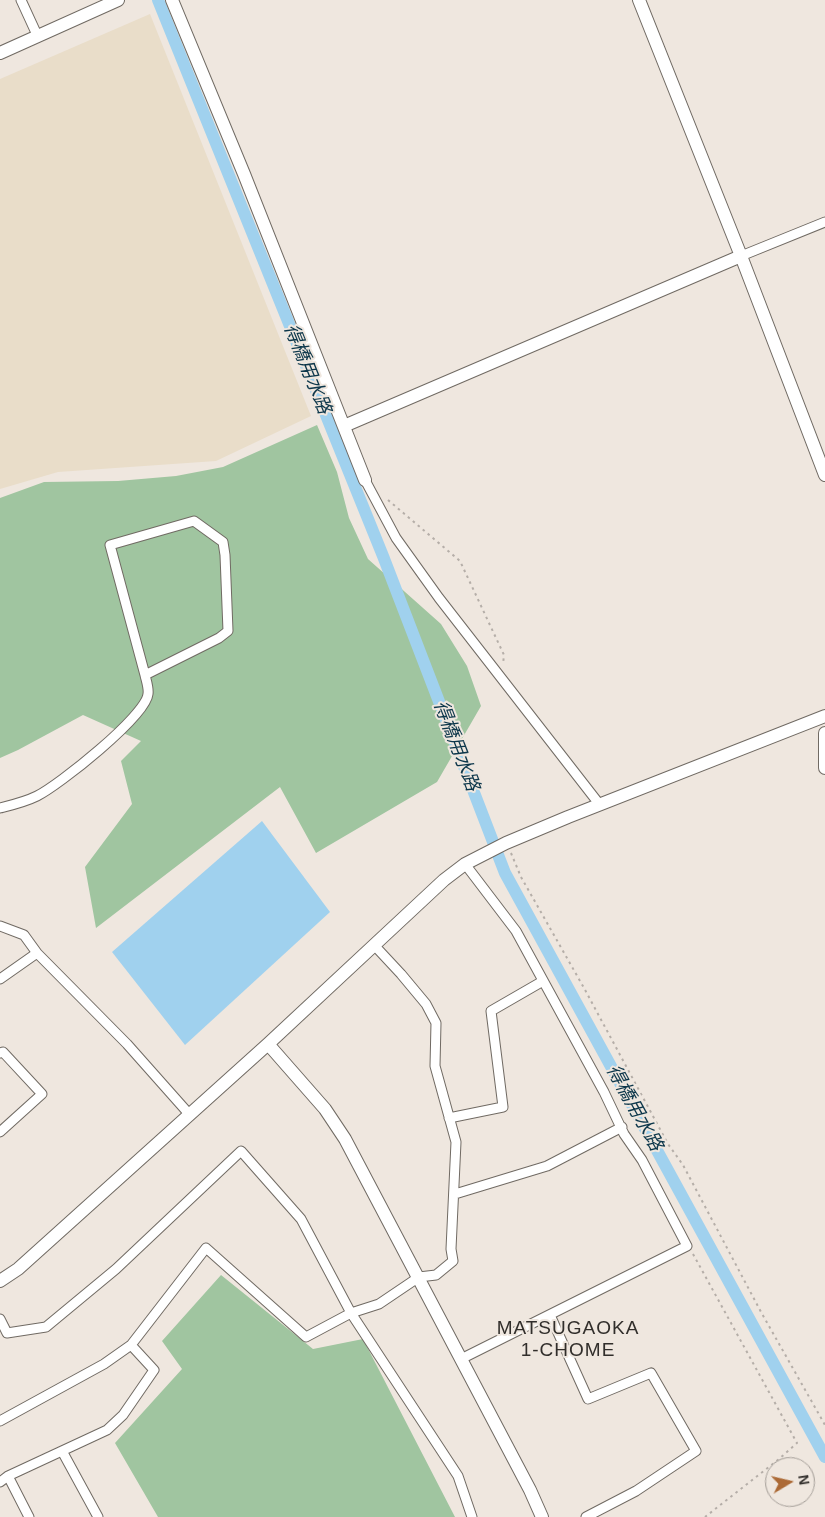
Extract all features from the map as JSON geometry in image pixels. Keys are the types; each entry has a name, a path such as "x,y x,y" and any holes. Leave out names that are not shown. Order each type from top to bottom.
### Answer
{"street":[{"path":"21,0 38,37"},
{"path":"0,53 38,37 104,3 118,0"},
{"path":"172,0 365,480 396,538 439,598 600,805"},
{"path":"639,0 742,256 825,475"},
{"path":"344,426 825,222"},
{"path":"0,808 36,797 55,786 106,744 138,712 148,695 145,675 110,545 194,521 223,542 228,631 219,638 145,675"},
{"path":"0,1282 18,1269 190,1115 444,880 464,864 503,845 600,805 825,716"},
{"path":"825,733 825,768"},
{"path":"461,1359 688,1246 642,1160 624,1134 622,1127 516,931 464,864"},
{"path":"0,926 24,935 37,952 127,1044 190,1115"},
{"path":"0,1421 104,1364 131,1345 206,1248 306,1337 351,1313 379,1304 419,1277 436,1275 453,1261 451,1249 456,1142 435,1066 436,1023 426,1004 374,945"},
{"path":"0,979 37,952"},
{"path":"450,1118 503,1107 491,1011 543,981"},
{"path":"268,1044 325,1109 360,1164 530,1490 542,1517"},
{"path":"0,1054 3,1052 42,1094 0,1132"},
{"path":"454,1194 547,1166 622,1127"},
{"path":"0,1319 7,1333 46,1327 116,1269 241,1151 301,1219 351,1313 458,1476 472,1517"},
{"path":"550,1315 588,1399 651,1373 696,1451 636,1491 586,1517"},
{"path":"0,1482 8,1476 107,1430 123,1415 154,1370 131,1345"},
{"path":"62,1451 98,1517"},
{"path":"8,1476 29,1517"}],"path":[{"path":"387,499 460,561 504,655 502,678"},
{"path":"503,845 584,988 668,1144 683,1165 825,1425"},
{"path":"688,1246 797,1443 706,1517"}],"shaded area":[{"path":"150,14 311,416 216,461 58,472 0,489 0,79"}],"green space":[{"path":"317,425 337,472 349,518 368,559 441,624 467,666 481,706 437,782 316,853 280,787 96,928 85,867 132,804 121,761 141,741 83,715 0,758 0,498 44,482 118,481 176,476 223,467"},
{"path":"221,1275 313,1349 363,1339 455,1517 158,1517 115,1443 182,1369 162,1341"}],"water":[{"path":"262,821 330,912 185,1045 112,952"}],"waterway":[{"name":"得橋用水路","path":"158,0 383,556 505,873 825,1457"}],"district":[{"name":"MATSUGAOKA 1-CHOME","path":"568,1340"}]}
